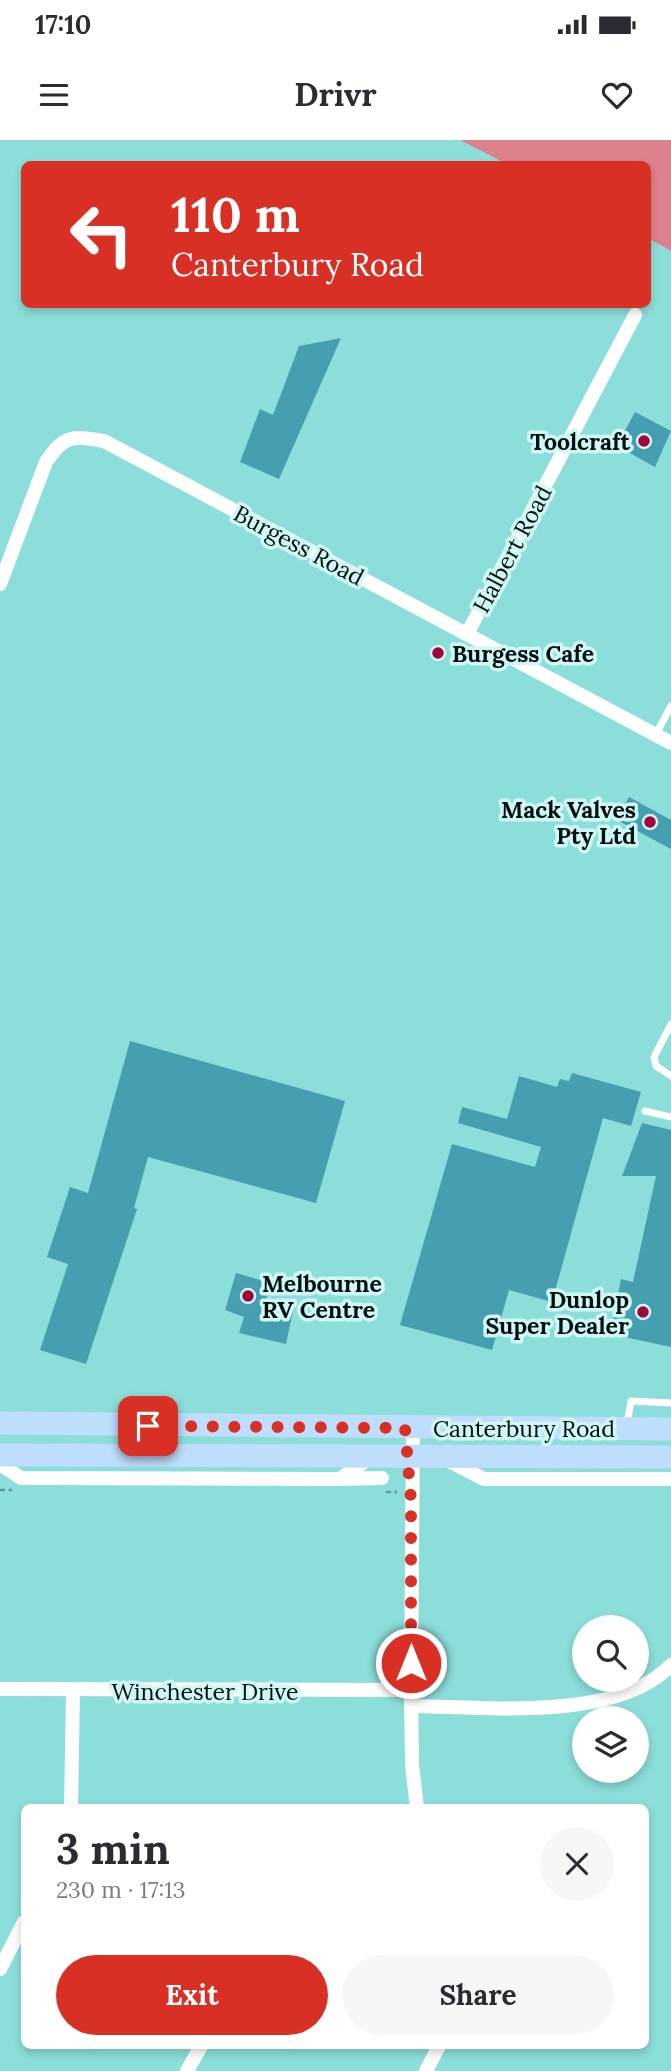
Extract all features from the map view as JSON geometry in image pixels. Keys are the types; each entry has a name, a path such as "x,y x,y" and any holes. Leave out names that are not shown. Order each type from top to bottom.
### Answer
{"main road":[{"name":"Canterbury Road","path":"0,1423 671,1429"},
{"name":"Canterbury Road","path":"0,1455 671,1457"}],"street":[{"name":"Halbert Road","path":"467,634 635,315"},
{"name":"Burgess Road","path":"0,584 46,462 58,445 75,436 104,441 671,743"},
{"path":"409,1428 412,1765 417,1804"},
{"path":"340,1479 372,1456"},
{"name":"Canterbury Road","path":"440,1457 484,1479 671,1479"},
{"path":"0,1464 21,1478 382,1478"},
{"path":"411,1706 580,1705 624,1696 655,1682 671,1665"},
{"name":"Winchester Drive","path":"0,1689 411,1690"},
{"path":"71,1804 73,1691"},
{"path":"0,1969 21,1928"},
{"path":"187,2071 199,2049"},
{"path":"426,2071 437,2049"}],"lane":[{"path":"656,735 671,705"},
{"path":"671,1024 654,1057 656,1066 671,1076"},
{"path":"645,1111 671,1117"},
{"path":"626,1429 631,1401 671,1403"}],"shaded area":[{"path":"460,140 671,140 671,251 651,240 651,161 501,161"}],"building":[{"path":"341,338 279,479 240,462 260,409 273,415 299,346"},
{"name":"Toolcraft","path":"635,412 671,431 655,467 617,446"},
{"path":"629,797 671,820 671,849 617,820"},
{"path":"130,1041 345,1101 316,1203 148,1157 134,1208 137,1209 86,1364 40,1350 68,1264 47,1257 70,1187 88,1193"},
{"path":"572,1073 641,1092 631,1126 603,1118 552,1302 509,1290 492,1350 400,1325 452,1144 535,1167 541,1147 458,1123 462,1107 507,1119 519,1076 557,1087 560,1079 569,1081"},
{"path":"642,1123 671,1130 671,1347 610,1334 621,1279 633,1282 656,1176 622,1176"},
{"name":"Melbourne RV Centre","path":"236,1273 271,1283 266,1300 294,1306 286,1344 239,1333 244,1317 225,1310"}],"place":[{"name":"Toolcraft","path":"644,441"},
{"name":"Burgess Cafe","path":"438,653"},
{"name":"Mack Valves Pty Ltd","path":"650,822"},
{"name":"Melbourne RV Centre","path":"248,1296"},
{"name":"Dunlop Super Dealer","path":"643,1312"}],"route":[{"path":"148,1426 405,1428 407,1479 411,1500 411,1663"}]}
